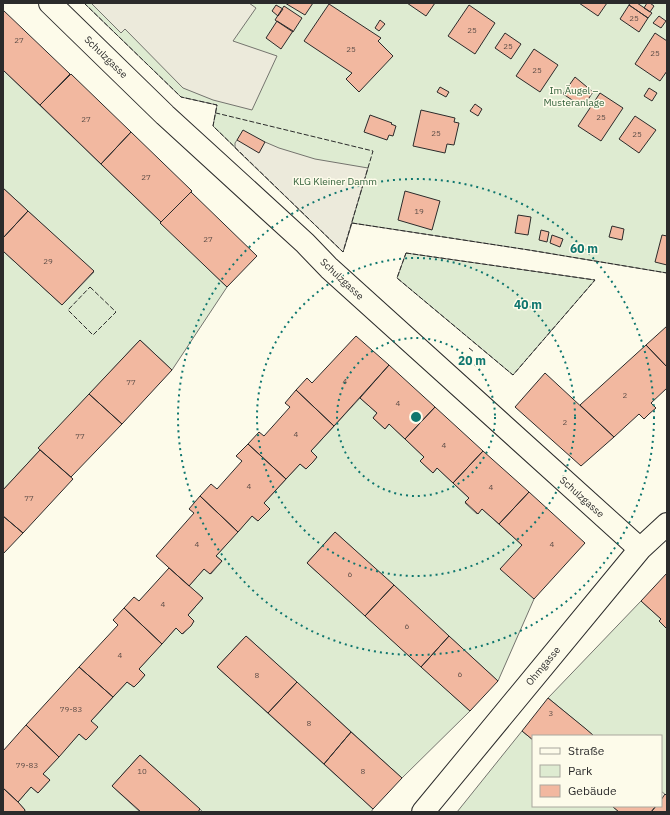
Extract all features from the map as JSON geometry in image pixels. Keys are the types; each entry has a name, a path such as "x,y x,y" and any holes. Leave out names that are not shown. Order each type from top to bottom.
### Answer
{"street":[{"name":"Schulzgasse","path":"50,3 165,115 305,243 329,268 640,549"},
{"name":"Ohmgasse","path":"424,812 640,549 667,524"}],"green space":[{"name":"Im Äugel – Musteranlage","path":"84,3 667,3 667,273 352,223 343,252 213,126 217,105 181,97"},
{"path":"3,70 227,287 172,370 140,340 39,448 40,450 3,490 3,251 62,305 94,272 3,188"},
{"path":"406,253 595,280 513,375 397,278"},
{"path":"360,398 377,413 373,418 385,429 389,424 424,457 420,461 433,473 437,468 469,498 465,503 477,514 482,509 522,545 534,599 498,681 335,532 307,563 470,711 402,778 246,636 217,667 373,809 371,812 203,812 140,755 112,786 140,812 24,812 25,810 18,802 31,787 38,793 50,780 43,774 79,734 86,740 89,737 91,721 127,682 134,687 145,675 139,669 176,628 183,634 194,621 188,615 203,598 189,586 204,569 211,574 222,561 216,556 252,516 258,521 270,509 264,503 300,464 306,469 317,457 311,451"},
{"path":"641,601 661,619 659,621 667,629 667,796 662,792 662,735 593,735 548,698"},
{"path":"522,731 532,739 532,807 613,807 619,812 457,812"}],"shaded area":[{"path":"91,3 249,3 256,8 233,41 277,56 252,110 213,100 183,88 125,29 121,33"},
{"path":"237,140 265,142 315,159 368,168 343,252 235,148 235,143"}],"building":[{"path":"285,3 313,3 305,15"},
{"path":"407,3 435,3 426,16"},
{"path":"579,3 607,3 598,16"},
{"path":"630,3 637,3 652,13 648,18 629,5"},
{"path":"647,3 654,6 650,12 644,8"},
{"path":"329,4 381,38 378,41 393,56 359,92 346,79 352,73 304,41"},
{"path":"276,5 283,9 278,16 272,11"},
{"path":"469,5 495,23 475,54 448,36"},
{"path":"629,5 648,18 639,32 620,19"},
{"path":"284,6 302,18 293,32 275,20"},
{"path":"3,10 70,74 40,105 3,70"},
{"path":"659,16 666,21 661,28 653,23"},
{"path":"380,20 385,24 379,31 375,28"},
{"path":"277,21 293,31 281,49 266,38"},
{"path":"505,33 521,44 511,59 495,48"},
{"path":"655,33 667,41 667,71 660,81 635,64"},
{"path":"534,49 558,65 540,92 516,76"},
{"path":"71,74 131,132 101,164 40,105"},
{"path":"575,77 593,92 583,107 563,94"},
{"path":"440,87 449,92 446,97 437,92"},
{"path":"649,88 657,93 652,101 644,96"},
{"path":"600,93 623,108 601,141 578,126"},
{"path":"475,104 482,109 478,116 470,111"},
{"path":"421,110 455,118 454,122 459,123 454,145 447,144 445,153 413,146"},
{"path":"370,115 392,123 391,124 396,126 393,136 389,135 387,140 364,132"},
{"path":"635,116 656,130 639,153 619,139"},
{"path":"243,130 265,142 259,153 237,140"},
{"path":"131,132 192,191 161,222 101,164"},
{"path":"3,188 28,211 3,238"},
{"path":"405,191 440,201 432,230 398,220"},
{"path":"191,192 257,256 227,287 160,223"},
{"path":"28,211 94,271 62,305 3,251 3,238"},
{"path":"518,215 531,217 528,235 515,233"},
{"path":"612,226 624,229 622,240 609,237"},
{"path":"541,230 549,232 547,242 539,240"},
{"path":"552,235 563,239 560,247 550,243"},
{"path":"662,235 667,236 667,265 655,262"},
{"path":"667,326 667,367 646,345"},
{"path":"356,336 389,365 334,426 296,390 307,378 312,383"},
{"path":"140,340 172,370 122,424 89,394"},
{"path":"646,345 667,367 667,388 651,403 656,408 644,419 639,414 614,437 580,405"},
{"path":"389,365 435,407 405,439 389,424 385,429 373,418 377,413 360,398"},
{"path":"545,373 614,437 581,466 515,407"},
{"path":"296,390 334,426 311,451 317,457 313,462 306,469 300,464 286,479 248,444 259,432 264,436 290,407 285,403"},
{"path":"89,394 122,424 71,477 38,448"},
{"path":"435,407 483,451 453,483 437,468 433,473 420,461 424,457 405,439"},
{"path":"248,444 286,479 264,503 270,509 258,521 252,516 238,532 200,496 211,484 217,489 242,461 236,456"},
{"path":"40,450 73,479 23,533 3,516 3,490"},
{"path":"483,451 529,492 499,524 482,509 478,514 465,502 469,498 453,483"},
{"path":"529,492 585,543 534,599 500,569 522,545 499,524"},
{"path":"200,496 238,532 216,556 222,561 210,574 204,569 189,586 156,556 194,513 189,509"},
{"path":"3,516 23,533 3,554"},
{"path":"335,532 394,585 365,616 307,563"},
{"path":"169,568 203,598 188,615 194,621 191,626 182,634 176,628 162,644 124,608 134,597 139,601"},
{"path":"667,573 667,629 659,621 661,619 641,601"},
{"path":"394,585 449,636 421,667 365,616"},
{"path":"124,608 162,644 139,669 145,675 139,682 134,687 127,682 113,697 79,667 118,625 113,620"},
{"path":"246,636 297,682 268,713 217,667"},
{"path":"449,636 498,681 470,711 421,667"},
{"path":"79,667 113,697 91,721 98,727 89,737 86,740 79,734 59,757 26,725"},
{"path":"297,682 351,732 324,764 268,713"},
{"path":"548,698 593,735 532,735 532,739 522,731"},
{"path":"26,725 59,757 43,774 50,780 38,793 31,787 18,802 3,788 3,751"},
{"path":"351,732 402,778 373,809 324,764"},
{"path":"140,755 200,809 198,812 141,812 112,786"},
{"path":"3,788 25,810 24,812 3,812"},
{"path":"665,794 667,796 667,812 651,812 655,807 662,807 662,798"},
{"path":"613,807 655,807 651,812 619,812"}],"fence":[{"path":"84,3 181,97 217,105 213,126 343,252 373,151 216,113"},
{"path":"352,223 667,273"},
{"path":"406,253 595,280 513,375 397,278 406,253"},
{"path":"90,287 116,312 93,335 68,310 90,287"},
{"path":"469,348 474,352"}],"park label":[{"name":"KLG Kleiner Damm","path":"335,181"}]}
